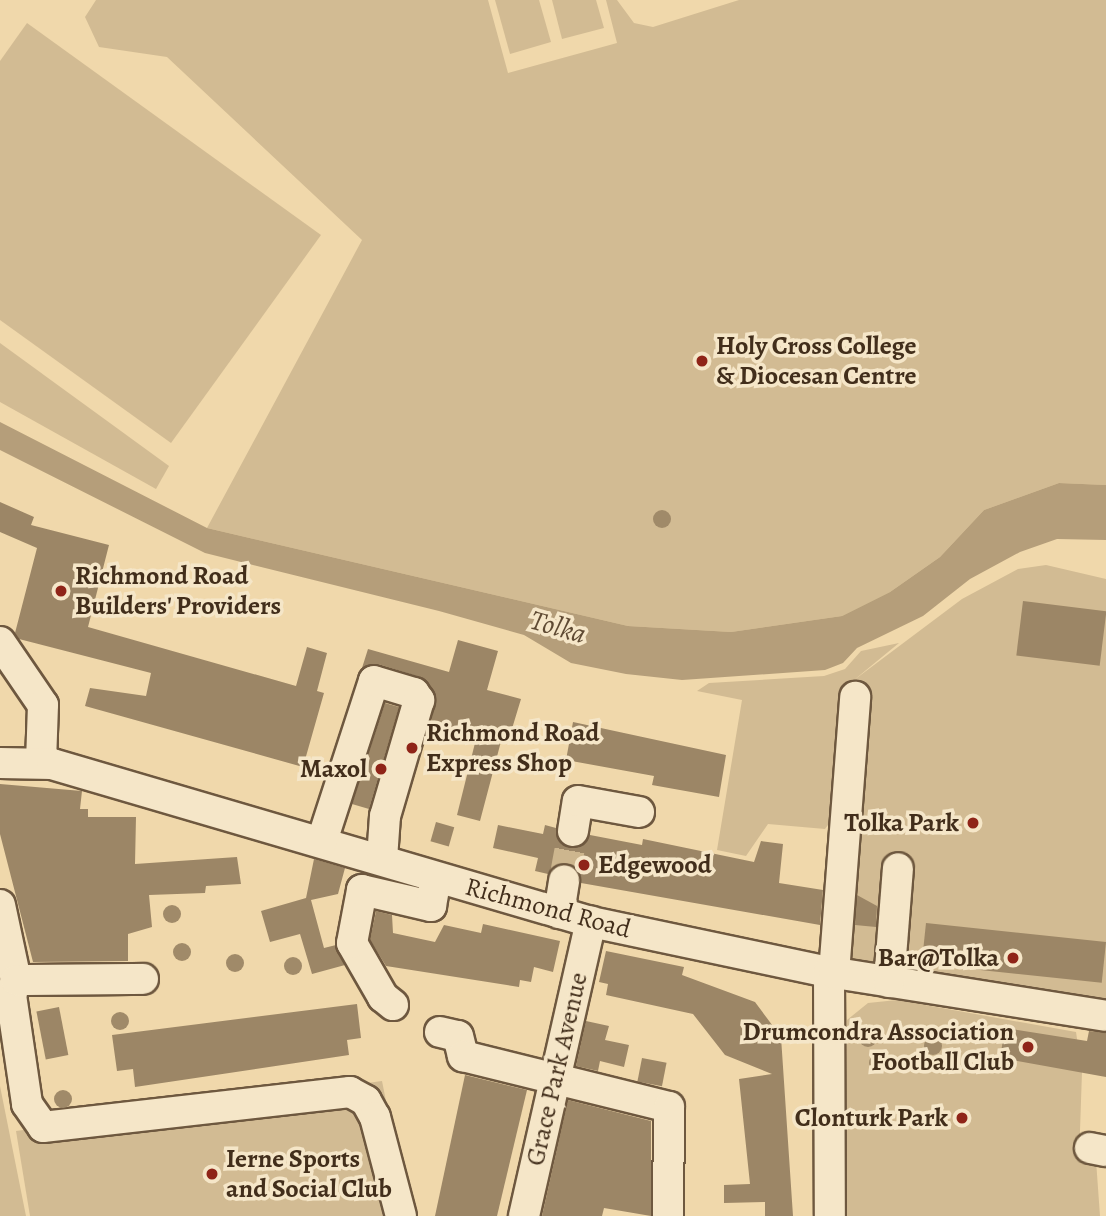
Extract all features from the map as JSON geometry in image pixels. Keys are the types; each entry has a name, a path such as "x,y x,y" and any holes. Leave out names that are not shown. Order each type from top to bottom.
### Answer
{"street":[{"path":"0,642 43,705 41,763"},
{"path":"322,841 374,681 401,689 419,700 385,816 382,859"},
{"path":"830,1216 831,973 855,697"},
{"name":"Richmond Road","path":"0,763 41,763 322,841 591,922 831,973 1106,1016"},
{"path":"573,831 578,801 639,812"},
{"path":"889,982 898,868"},
{"path":"393,1005 383,997 352,943 362,890 431,906 436,877"},
{"path":"559,913 564,880"},
{"path":"0,905 16,980 11,995 27,1104 43,1127 350,1092 366,1101 375,1117 401,1216"},
{"name":"Grace Park Avenue","path":"524,1216 591,922"},
{"path":"16,980 143,979"},
{"path":"440,1032 458,1036 463,1056 669,1107 668,1216"}],"shaded area":[{"name":"Holy Cross College & Diocesan Centre","path":"96,0 488,0 508,73 617,43 606,0 617,0 634,23 653,27 739,0 1106,0 1106,485 1059,483 984,510 940,557 890,592 842,616 731,632 628,626 207,528 362,240 167,57 99,47 85,17"},
{"path":"495,0 539,0 551,42 510,54"},
{"path":"552,0 596,0 604,28 562,39"},
{"path":"27,23 321,235 171,443 0,320 0,61"},
{"path":"0,343 169,466 156,489 0,402"},
{"name":"Tolka Park","path":"1046,565 1106,579 1106,1003 829,964 838,811 825,829 768,824 746,856 717,850 742,700 697,691 709,683 824,676 845,669 861,651 899,643 854,680 962,599 1018,569"},
{"name":"Clonturk Park","path":"897,1000 1076,1032 1082,1072 1079,1160 1096,1160 1100,1216 846,1216 847,1020 868,1003"},
{"name":"Ierne Sports and Social Club","path":"382,1081 409,1216 30,1216 16,1131"},
{"path":"0,1086 26,1216 0,1216"}],"water":[{"name":"Tolka","path":"0,422 207,528 628,626 731,632 842,616 890,592 940,557 984,510 1059,483 1106,485 1106,540 1057,539 1020,552 970,579 923,616 857,648 843,663 825,670 682,680 626,674 571,663 524,635 205,553 0,450"}],"building":[{"path":"0,502 34,517 31,525 109,545 88,627 296,686 307,647 327,653 317,691 324,693 303,767 85,706 90,688 146,696 151,673 19,639 15,633 37,548 0,532"},
{"path":"1023,601 1106,611 1100,666 1016,656"},
{"path":"458,640 498,651 487,690 521,699 511,732 504,730 480,821 457,815 477,735 431,722 436,697 420,677 378,664 362,668 368,649 449,672"},
{"path":"385,703 399,707 369,809 352,804"},
{"path":"573,722 726,755 719,797 652,785 654,776 566,760"},
{"path":"0,784 82,791 80,809 88,809 88,817 136,817 135,864 237,857 241,884 206,886 205,893 149,895 152,927 128,934 128,961 33,962 0,834"},
{"path":"436,822 454,827 449,846 430,841"},
{"path":"498,825 543,834 545,825 556,828 561,844 571,848 590,835 642,845 643,839 754,862 761,841 783,844 779,883 823,890 820,925 581,883 580,873 567,863 548,874 535,871 538,858 493,848"},
{"path":"314,859 345,868 338,894 311,900 324,948 336,945 345,965 312,974 300,934 270,942 261,911 306,898"},
{"path":"857,895 877,906 876,927 855,925"},
{"path":"376,911 392,915 393,933 435,942 444,925 481,933 483,924 560,941 553,972 534,967 531,982 520,980 519,987 386,966 370,940"},
{"path":"926,923 1106,942 1102,983 922,964"},
{"path":"606,951 684,967 682,975 755,1002 781,1037 793,1216 765,1216 765,1202 724,1203 724,1185 750,1184 739,1079 772,1074 725,1055 693,1014 606,995 608,984 599,982"},
{"path":"357,1004 361,1038 347,1040 349,1055 135,1087 133,1069 117,1071 112,1035"},
{"path":"59,1007 68,1055 46,1059 36,1011"},
{"path":"586,1021 609,1026 605,1040 629,1045 624,1067 600,1061 598,1071 576,1066"},
{"path":"1005,1028 1087,1041 1089,1031 1106,1033 1106,1077 1000,1058"},
{"path":"642,1058 667,1063 662,1086 637,1082"},
{"path":"465,1075 527,1090 497,1216 435,1216"},
{"path":"568,1100 651,1121 651,1216 604,1208 602,1216 542,1216"}],"tunnel":[{"path":"564,880 573,831"}],"place":[{"name":"Holy Cross College & Diocesan Centre","path":"702,361"},
{"name":"Richmond Road Builders' Providers","path":"61,591"},
{"name":"Richmond Road Express Shop","path":"412,748"},
{"name":"Maxol","path":"381,769"},
{"name":"Tolka Park","path":"973,823"},
{"name":"Edgewood","path":"584,865"},
{"name":"Bar@Tolka","path":"1013,958"},
{"name":"Drumcondra Association Football Club","path":"1028,1047"},
{"name":"Clonturk Park","path":"962,1118"},
{"name":"Ierne Sports and Social Club","path":"212,1174"}]}
